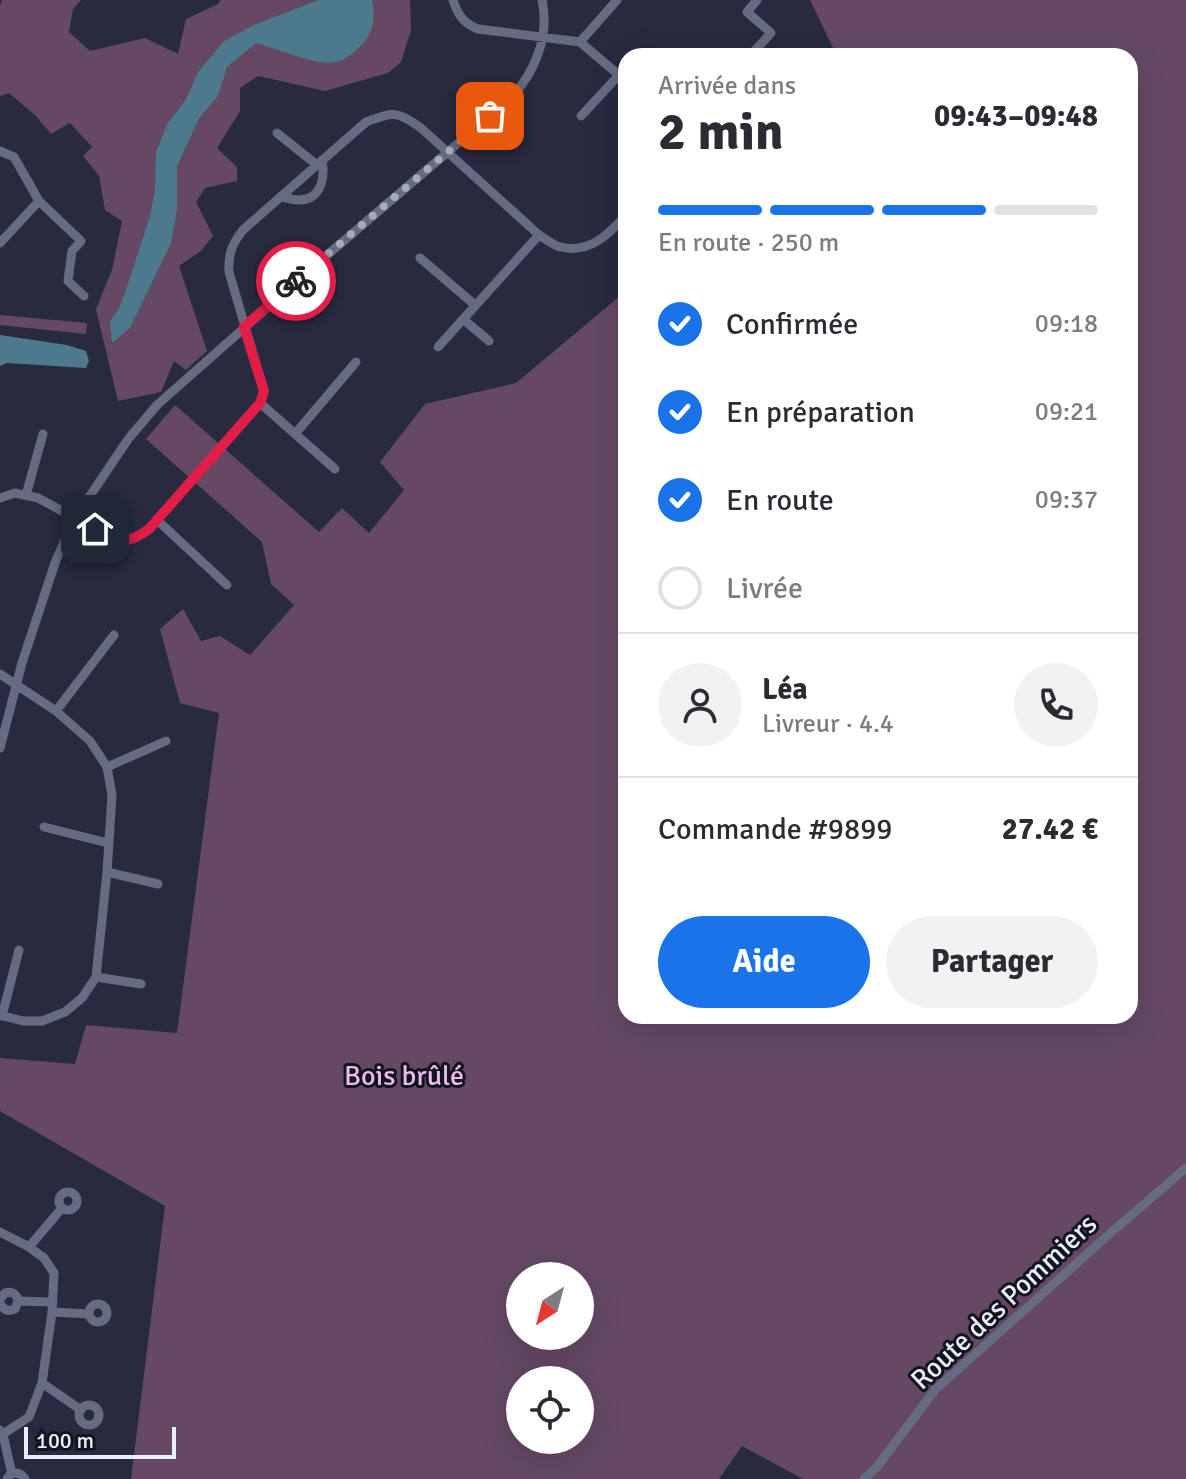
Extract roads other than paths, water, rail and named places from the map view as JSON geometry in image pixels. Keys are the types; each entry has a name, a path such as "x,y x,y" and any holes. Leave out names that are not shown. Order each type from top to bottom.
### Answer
{"street":[{"path":"453,0 465,24 478,29 580,42 618,75"},
{"path":"0,748 38,612 56,560 75,518 129,438 148,415 244,327 492,115 521,86 538,57 544,21 542,0"},
{"path":"580,42 617,0"},
{"path":"757,0 747,12 771,33 757,48"},
{"path":"581,116 618,82"},
{"path":"0,498 15,493 38,498 122,541 136,539 157,520 260,403 264,391 229,272 228,258 232,244 243,230 366,122 391,113 407,118 539,235 561,247 585,247 598,242 618,223"},
{"path":"277,133 319,163 325,176 319,190 305,200 292,201 281,196"},
{"path":"0,151 14,157 39,201 81,241 72,251 68,281 84,296"},
{"path":"0,243 39,201"},
{"path":"438,347 539,235"},
{"path":"420,258 475,305"},
{"path":"463,319 489,341"},
{"path":"295,434 356,362"},
{"path":"260,403 335,469"},
{"path":"26,495 43,434"},
{"path":"157,520 227,585"},
{"path":"56,711 114,635"},
{"path":"0,674 56,711 90,741 107,767 112,795 96,977 82,998 65,1012 42,1021 1,1016 19,950"},
{"path":"107,767 166,741"},
{"path":"44,827 108,843"},
{"path":"107,872 158,884"},
{"path":"96,977 141,984"},
{"name":"Route des Pommiers","path":"864,1479 876,1468 935,1390 1186,1168"},
{"path":"29,1247 62,1208"},
{"path":"0,1232 44,1258 54,1273 42,1383 29,1417 1,1434 9,1476 18,1473 25,1479"},
{"path":"0,1301 5,1293 11,1292 18,1301 89,1314"},
{"path":"42,1383 81,1410"}],"water":[{"path":"319,0 372,0 373,22 368,36 352,54 335,62 307,59 256,43 227,67 218,96 199,118 177,166 177,210 171,243 130,328 112,343 110,322 126,290 150,216 155,190 156,152 168,123 185,101 198,72 224,41 256,24"},
{"path":"0,335 67,345 86,351 89,361 86,368 7,363 0,366"}],"park label":[{"name":"Bois brûlé","path":"404,1076"}]}
